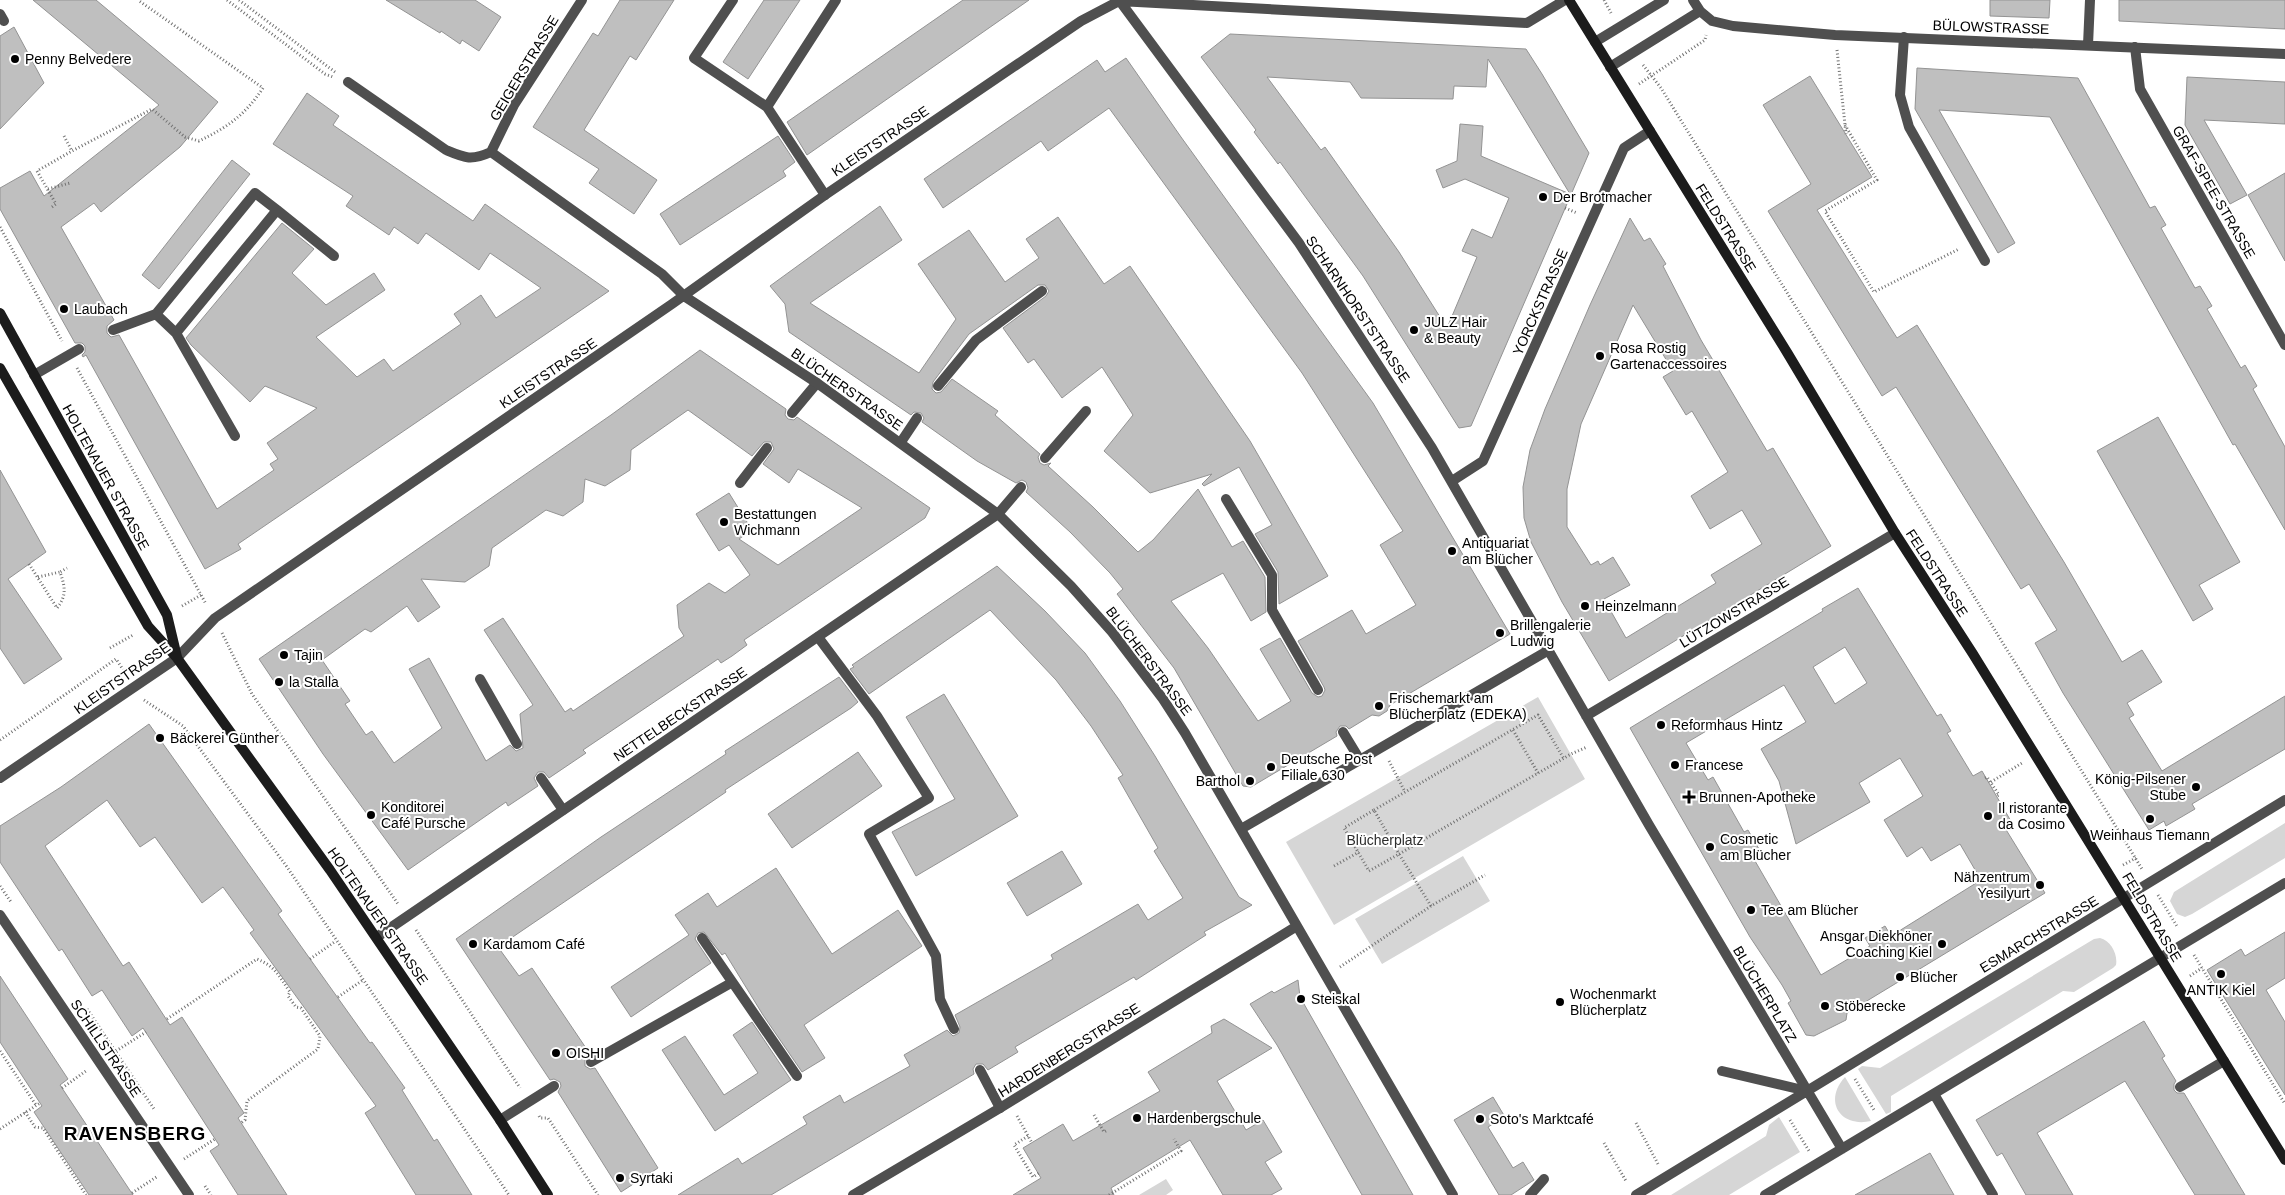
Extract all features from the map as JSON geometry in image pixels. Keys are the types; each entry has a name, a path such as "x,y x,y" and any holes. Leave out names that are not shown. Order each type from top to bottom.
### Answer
{"main road":[{"name":"FELDSTRASSE","path":"1569,0 1895,533 2285,1160"},
{"name":"HOLTENAUER STRASSE","path":"0,314 167,615 177,658"},
{"name":"HOLTENAUER STRASSE","path":"0,368 148,626 177,658 325,862 500,1120 548,1195"}],"street":[{"name":"GEIGERSTRASSE","path":"491,152 514,105 582,0"},
{"path":"733,0 694,58 767,107 825,196"},
{"path":"767,107 836,0"},
{"path":"1119,0 1527,23 1565,0"},
{"name":"KLEISTSTRASSE","path":"0,778 177,658 215,618 684,296 825,196 1081,21 1119,0"},
{"name":"SCHARNHORSTSTRASSE","path":"1119,0 1299,244 1384,372 1452,481 1549,650"},
{"path":"1595,42 1664,0"},
{"name":"BÜLOWSTRASSE","path":"1693,0 1700,11 1712,21 1733,26 1835,35 2285,54"},
{"path":"2088,45 2090,0"},
{"path":"1610,67 1700,11"},
{"path":"1904,37 1900,95 1909,127 1986,261"},
{"name":"GRAF-SPEE-STRASSE","path":"2134,48 2140,89 2285,345"},
{"path":"348,82 446,150 464,157 476,159 491,152"},
{"name":"YORCKSTRASSE","path":"1452,481 1483,460 1624,148 1650,132"},
{"name":"BLÜCHERSTRASSE","path":"491,152 662,274 684,296 817,383 998,514 1071,586 1117,639 1163,699 1241,829"},
{"path":"113,330 156,314 255,193 334,256"},
{"path":"176,332 277,210"},
{"path":"938,386 976,340 1042,291"},
{"path":"156,314 176,332 235,436"},
{"path":"34,376 74,352"},
{"path":"792,414 817,383"},
{"path":"1045,458 1086,411"},
{"path":"901,442 917,418"},
{"path":"740,484 767,448"},
{"name":"NETTELBECKSTRASSE","path":"377,938 998,514 1021,487"},
{"path":"1226,499 1272,575 1272,610 1318,690"},
{"name":"LÜTZOWSTRASSE","path":"1586,716 1895,533"},
{"path":"818,636 877,716 929,798 869,834 936,956 940,999 954,1029"},
{"path":"1453,1195 1241,829 1549,650"},
{"name":"BLÜCHERPLATZ","path":"1549,650 1807,1090"},
{"path":"480,679 517,744"},
{"path":"1343,732 1360,760"},
{"path":"541,778 563,810"},
{"name":"ESMARCHSTRASSE","path":"1636,1195 2285,800"},
{"path":"1765,1195 2161,959 2285,882"},
{"name":"SCHILLSTRASSE","path":"0,915 189,1195"},
{"name":"HARDENBERGSTRASSE","path":"853,1195 1004,1106 1297,926"},
{"path":"702,938 731,983 797,1076"},
{"path":"591,1062 731,983"},
{"path":"2180,1087 2224,1061"},
{"path":"980,1070 1004,1106"},
{"path":"1722,1071 1807,1090 1842,1149"},
{"path":"500,1120 554,1086"},
{"path":"1934,1094 1992,1195"},
{"path":"1530,1195 1544,1179"}],"path":[{"path":"52,207 56,204 37,171 72,151 152,109 185,137 199,141 237,120 252,104 263,88 138,0"},
{"path":"226,0 325,74 348,82"},
{"path":"239,0 348,82"},
{"path":"1605,0 1620,27"},
{"path":"1835,35 1846,134"},
{"path":"1651,76 1705,40"},
{"path":"1635,51 1661,88 1766,258 2285,1104"},
{"path":"1845,125 1877,180 1825,211 1874,292 1974,241"},
{"path":"64,136 72,151"},
{"path":"48,189 70,183"},
{"path":"0,227 74,352 204,600"},
{"path":"29,564 57,608 64,596 65,586 60,572"},
{"path":"38,577 60,572 67,568"},
{"path":"167,615 201,595"},
{"path":"110,648 148,626"},
{"path":"0,740 116,659"},
{"path":"145,702 183,726 287,867 509,1195"},
{"path":"1564,759 1538,715 1344,828 1370,871 1564,759 1571,754"},
{"path":"1513,730 1538,774"},
{"path":"1992,785 2004,774"},
{"path":"1398,777 1405,792"},
{"path":"1985,778 1988,777 1999,795 1997,796"},
{"path":"1374,810 1431,906"},
{"path":"1334,866 1359,852"},
{"path":"1326,975 1431,906 1485,875"},
{"path":"310,959 336,941"},
{"path":"167,1019 257,959 270,964 281,978 290,992 288,996 296,1007 300,1008 308,1017 320,1036 318,1048 247,1101 245,1120 241,1123"},
{"path":"338,997 363,980"},
{"path":"0,1052 36,1105"},
{"path":"1847,1066 1882,1125"},
{"path":"0,1129 40,1103"},
{"path":"1004,1106 1032,1143"},
{"path":"25,1112 35,1127 43,1128 86,1195"},
{"path":"1094,1115 1104,1132 1106,1131"},
{"path":"1636,1123 1665,1177"},
{"path":"1028,1136 1014,1145 1033,1177 1039,1174"},
{"path":"1109,1195 1181,1152 1174,1140"},
{"path":"1604,1142 1629,1187"}],"green space":[{"name":"Blücherplatz","path":"1538,697 1585,779 1334,925 1286,842"},
{"path":"2285,823 2285,858 2192,914 2185,917 2177,914 2170,901 2174,892"},
{"path":"1463,856 1490,901 1382,964 1355,919"},
{"path":"2100,938 2107,942 2115,952 2116,965 2113,968 2074,992 2063,991 1891,1096 1891,1112 1886,1114 1858,1069 1862,1066 1880,1068 2094,939"},
{"path":"1845,1077 1871,1121 1860,1122 1851,1120 1838,1111 1835,1095"},
{"path":"1779,1117 1800,1152 1729,1195 1671,1195 1766,1136 1769,1125"},
{"path":"1166,1179 1173,1190 1166,1195 1139,1195"}],"building":[{"path":"33,0 96,0 218,102 180,147 101,212 94,203 61,227 114,320 107,326 107,333 111,337 119,335 217,509 274,470 270,464 278,459 267,443 317,408 265,386 250,402 186,338 282,223 314,249 292,273 326,305 374,273 385,290 316,337 357,377 384,359 393,371 461,324 454,314 481,295 496,318 541,288 490,253 479,270 426,233 418,244 394,227 389,235 346,206 353,196 273,144 307,93 339,116 333,125 473,221 485,204 609,291 238,544 241,549 205,569 86,355 83,357 85,346 82,343 75,343 0,209 0,188 30,171 44,196 159,105"},
{"path":"386,0 475,0 501,17 479,51 462,40 460,44"},
{"path":"620,0 674,0 636,60 630,56 584,130 657,180 634,214 589,183 599,169 533,127 593,33 598,36"},
{"path":"764,0 800,0 748,79 723,62"},
{"path":"963,0 1029,0 807,155 787,122"},
{"path":"1990,0 2050,0 2049,18 1990,16"},
{"path":"2119,0 2285,0 2285,29 2119,21"},
{"name":"Penny Belvedere","path":"14,27 44,83 0,129 0,36"},
{"path":"1230,34 1526,49 1589,153 1471,426 1459,428 1363,276 1280,162 1278,164 1254,132 1256,130 1201,57","holes":["1488,59 1570,194 1481,156 1483,126 1460,124 1457,161 1436,170 1443,188 1465,179 1509,198 1492,238 1472,229 1462,251 1477,257 1447,328 1399,252 1325,147 1321,150 1267,77 1350,82 1361,98 1453,99 1454,86 1486,87"]},
{"path":"1126,58 1373,403 1510,634 1390,705 1387,711 1379,716 1372,715 1349,729 1346,726 1340,726 1336,732 1337,736 1251,787 1243,786 1174,668 1117,594 1123,589 1070,532 1026,492 1028,488 1026,482 1022,480 1016,483 977,461 922,422 924,418 921,413 914,412 911,415 789,332 785,304 770,286 880,206 902,240 810,303 919,373 956,319 918,264 969,230 1005,282 1039,258 1026,239 1058,217 1104,284 1130,266 1250,441 1328,576 1279,604 1278,572 1255,534 1272,525 1239,467 1204,486 1202,484 1212,474 1150,493 1104,451 1133,415 1102,367 1062,398 1034,359 1028,363 1003,328 1046,296 1049,291 1045,285 1038,285 969,334 933,382 932,389 936,393 941,392 952,379 998,411 995,415 1040,454 1038,457 1040,463 1044,465 1051,463 1048,466 1138,552 1153,540 1198,489 1232,547 1243,541 1265,577 1266,612 1251,621 1223,573 1171,601 1208,648 1258,721 1291,701 1260,649 1280,638 1312,693 1318,697 1322,696 1325,690 1324,687 1298,641 1352,610 1366,634 1416,605 1380,545 1403,531 1302,373 1109,108 1048,151 1041,141 943,208 924,179 1097,60 1105,72"},
{"path":"1917,68 2078,78 2150,208 2155,206 2166,225 2161,228 2195,288 2200,286 2212,306 2207,309 2241,368 2245,365 2257,386 2253,389 2285,447 2285,530 2235,444 2233,445 2050,117 1939,110 2015,243 1998,253 1915,109"},
{"path":"1810,76 1872,177 1817,210 1897,338 1917,325 2064,562 2122,662 2142,650 2162,682 2127,703 2134,715 2129,718 2162,771 2285,696 2285,749 2192,804 2195,809 2166,826 2164,821 2149,830 2063,693 2035,643 2057,630 2029,584 2021,589 1896,387 1882,396 1768,211 1811,184 1763,105"},
{"path":"2187,77 2285,82 2285,124 2204,120 2247,195 2230,204 2185,125"},
{"path":"778,136 795,162 783,171 786,176 680,245 660,214"},
{"path":"232,160 250,174 159,289 142,275"},
{"path":"2285,173 2285,261 2248,195"},
{"path":"1630,218 1644,241 1650,238 1666,264 1663,266 1701,340 1767,451 1773,448 1831,546 1609,681 1562,602 1531,542 1524,518 1523,487 1530,450 1545,409","holes":["1633,305 1673,371 1663,377 1686,415 1692,411 1728,472 1691,496 1710,529 1742,510 1762,544 1711,575 1716,583 1626,638 1604,599 1630,585 1613,557 1600,565 1598,561 1591,565 1567,527 1567,489 1581,424"]},
{"path":"700,350 786,409 785,415 788,419 794,420 797,417 930,508 925,518 744,640 747,645 732,656 721,663 718,659 583,750 586,753 549,778 544,772 538,772 534,778 538,786 508,806 506,802 408,870 323,754 259,659 611,415","holes":["688,410 752,456 764,442 771,442 774,449 763,464 789,483 798,469 862,508 778,565 739,539 752,530 729,493 696,514 719,551 729,545 750,575 725,593 709,583 677,605 679,628 684,636 573,711 571,708 565,712 503,618 484,630 533,705 520,714 523,748 516,751 510,745 486,761 429,658 409,669 442,728 394,763 372,731 366,735 345,704 350,701 322,660 365,629 371,632 407,606 418,622 440,607 421,579 465,582 489,566 492,548 546,510 563,516 583,502 585,479 605,486 630,470 631,450"]},
{"path":"2158,417 2240,562 2199,585 2213,609 2193,621 2097,451"},
{"path":"0,470 46,552 8,579 62,659 24,684 0,648"},
{"path":"997,566 1045,611 1085,653 1120,701 1155,756 1239,897 1252,905 1204,932 1206,935 1136,980 1134,977 1015,1047 1018,1052 988,1070 983,1064 976,1064 973,1069 974,1074 771,1195 678,1195 738,1158 742,1164 807,1124 803,1117 840,1095 844,1103 910,1066 904,1055 947,1030 953,1036 959,1033 960,1027 955,1015 1053,959 1051,955 1138,904 1148,920 1183,898 1154,851 1158,848 1118,778 1123,775 1091,726 1056,680 990,610 869,694 850,669 854,667 852,665"},
{"path":"1858,588 1937,716 1941,714 1951,731 1947,733 1973,776 1982,771 2012,823 2005,828 2045,893 1847,1013 1846,1020 1814,1036 1806,1035 1788,1003 1791,1001 1782,985 1750,937 1630,728 1823,611 1822,609","holes":["1845,647 1867,683 1835,704 1813,667","1784,685 1806,722 1761,749 1779,781 1796,844 1870,802 1859,783 1900,758 1923,796 1884,820 1907,857 1922,847 1931,861 1960,844 1981,880 1891,936 1885,926 1865,938 1870,946 1821,975 1751,854 1759,849 1748,830 1744,832 1713,777 1708,780 1686,743"]},
{"path":"839,677 858,702 851,708 725,790 726,792 498,947 519,976 532,968 590,1054 585,1059 585,1066 590,1069 595,1068 658,1168 621,1192 558,1092 561,1086 560,1082 554,1079 550,1080 456,939 601,837 726,754 725,751"},
{"path":"944,694 1018,816 916,876 892,832 955,799 906,717"},
{"path":"149,724 282,911 278,914 370,1043 372,1042 405,1088 402,1090 434,1141 437,1139 472,1195 416,1195 365,1113 376,1106 250,933 254,930 223,887 202,903 155,837 140,847 107,800 45,846 123,966 129,962 170,1025 182,1017 244,1113 238,1118 287,1195 238,1195 210,1151 219,1145 143,1028 132,1036 102,990 92,996 62,949 59,951 0,862 0,826 61,787"},
{"path":"858,752 882,786 792,848 768,814"},
{"path":"1062,851 1082,884 1027,916 1007,883"},
{"path":"776,868 832,954 898,910 922,946 804,1025 825,1058 802,1072 763,1015 725,953 722,955 704,932 698,933 695,939 711,963 631,1017 611,987 689,935 675,915 708,893 717,907"},
{"path":"2285,932 2285,978 2266,990 2285,1022 2285,1095 2207,970 2241,949 2245,956"},
{"path":"0,976 68,1079 60,1085 133,1195 89,1195 34,1112 42,1106 0,1042"},
{"path":"1298,980 1300,997 1413,1195 1362,1195 1277,1045 1250,1004 1272,991 1274,993"},
{"path":"1224,1019 1272,1048 1217,1081 1246,1130 1263,1120 1282,1152 1265,1162 1282,1189 1271,1195 1223,1195 1190,1140 1111,1188 1114,1195 1013,1195 1041,1178 1023,1148 1063,1124 1073,1141 1160,1091 1148,1072 1212,1033 1211,1026"},
{"path":"2144,1021 2165,1056 2162,1058 2176,1081 2174,1090 2177,1093 2184,1093 2245,1195 2195,1195 2125,1081 2037,1133 2073,1195 2026,1195 2002,1153 1997,1156 1976,1120"},
{"path":"752,1022 791,1080 715,1131 662,1050 685,1036 724,1095 758,1073 733,1035"},
{"path":"1493,1097 1505,1117 1488,1127 1513,1168 1523,1162 1534,1180 1511,1195 1499,1195 1454,1120"},
{"path":"1930,1153 1954,1195 1855,1195"}],"place":[{"name":"Penny Belvedere","path":"15,59"},
{"name":"Der Brotmacher","path":"1543,197"},
{"name":"Laubach","path":"64,309"},
{"name":"JULZ Hair & Beauty","path":"1414,330"},
{"name":"Rosa Rostig Gartenaccessoires","path":"1600,356"},
{"name":"Bestattungen Wichmann","path":"724,522"},
{"name":"Antiquariat am Blücher","path":"1452,551"},
{"name":"Heinzelmann","path":"1585,606"},
{"name":"Brillengalerie Ludwig","path":"1500,633"},
{"name":"Tajin","path":"284,655"},
{"name":"la Stalla","path":"279,682"},
{"name":"Frischemarkt am Blücherplatz (EDEKA)","path":"1379,706"},
{"name":"Reformhaus Hintz","path":"1661,725"},
{"name":"Bäckerei Günther","path":"160,738"},
{"name":"Francese","path":"1675,765"},
{"name":"Deutsche Post Filiale 630","path":"1271,767"},
{"name":"Barthol","path":"1250,781"},
{"name":"König-Pilsener Stube","path":"2196,787"},
{"name":"Brunnen-Apotheke","path":"1689,797"},
{"name":"Konditorei Café Pursche","path":"371,815"},
{"name":"Il ristorante da Cosimo","path":"1988,816"},
{"name":"Weinhaus Tiemann","path":"2150,819"},
{"name":"Cosmetic am Blücher","path":"1710,847"},
{"name":"Nähzentrum Yesilyurt","path":"2040,885"},
{"name":"Tee am Blücher","path":"1751,910"},
{"name":"Kardamom Café","path":"473,944"},
{"name":"Ansgar Diekhöner Coaching Kiel","path":"1942,944"},
{"name":"ANTIK Kiel","path":"2221,974"},
{"name":"Blücher","path":"1900,977"},
{"name":"Steiskal","path":"1301,999"},
{"name":"Wochenmarkt Blücherplatz","path":"1560,1002"},
{"name":"Stöberecke","path":"1825,1006"},
{"name":"OISHI","path":"556,1053"},
{"name":"Hardenbergschule","path":"1137,1118"},
{"name":"Soto's Marktcafé","path":"1480,1119"},
{"name":"Syrtaki","path":"620,1178"}],"district":[{"name":"RAVENSBERG","path":"135,1133"}]}
